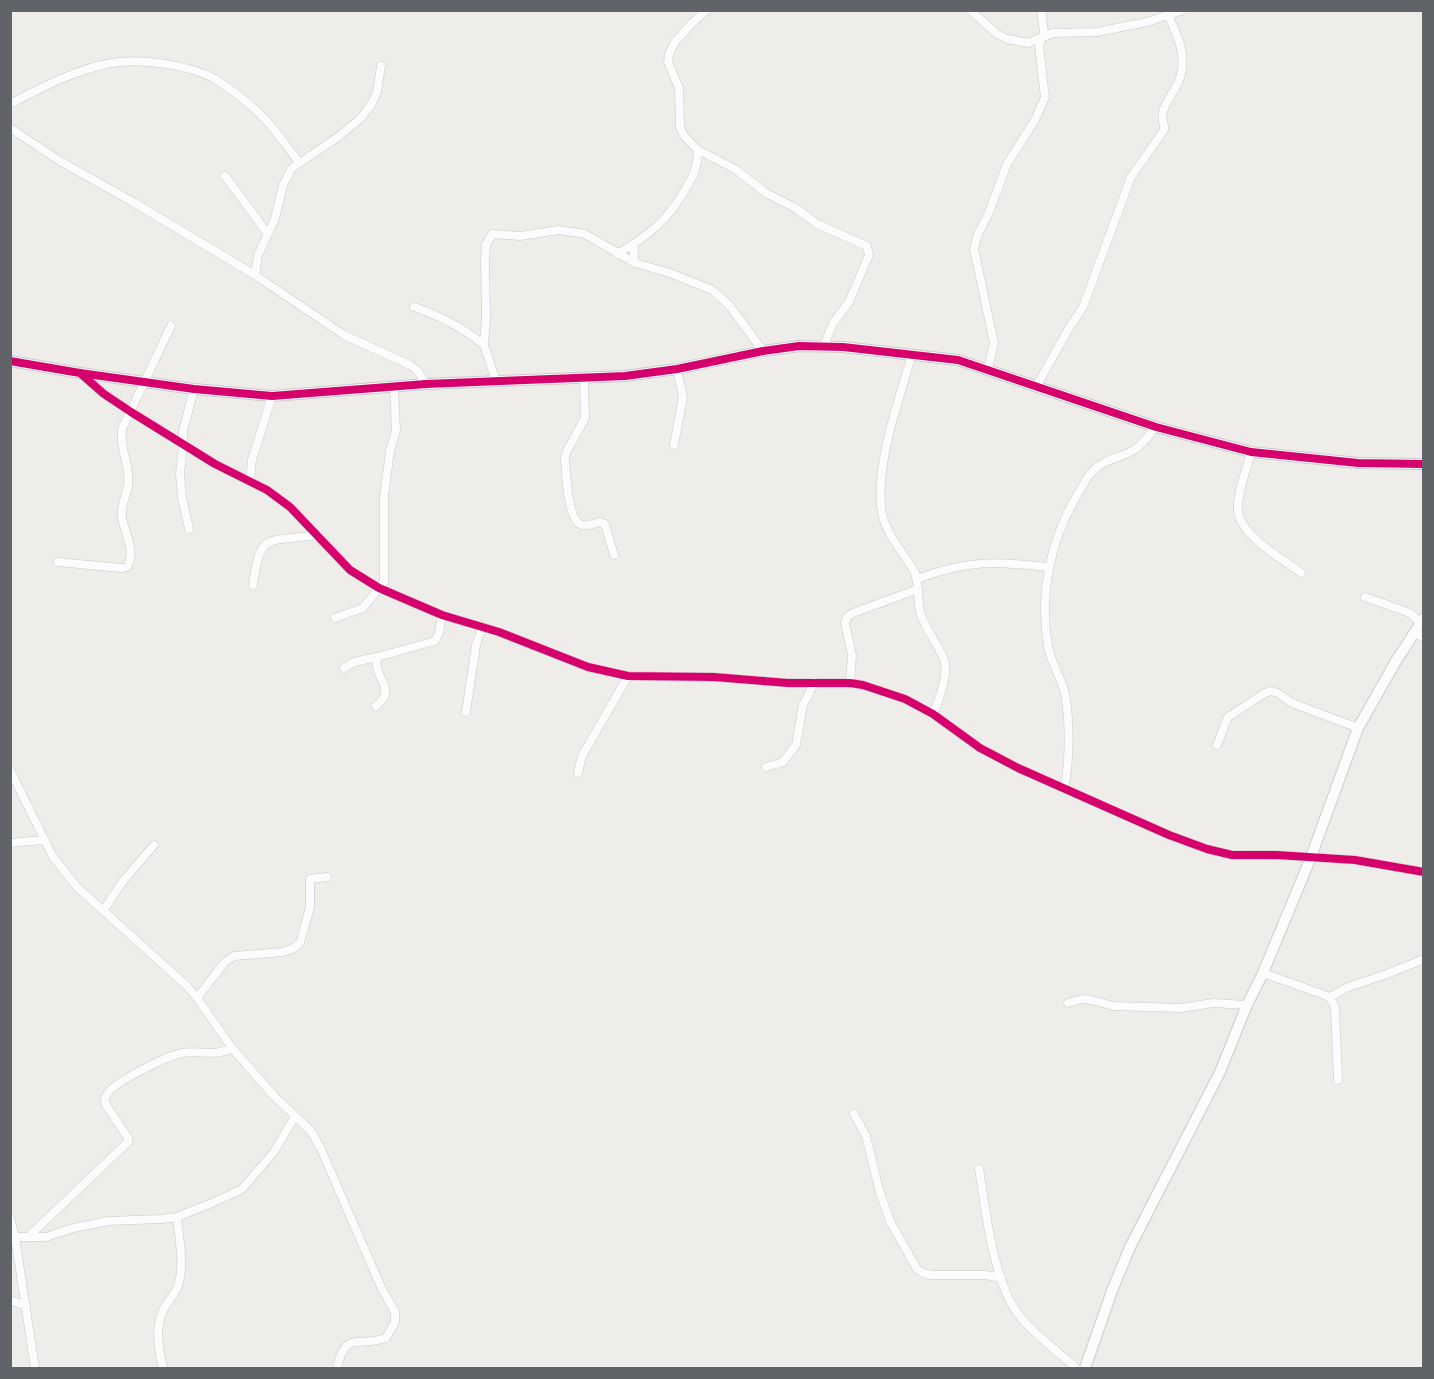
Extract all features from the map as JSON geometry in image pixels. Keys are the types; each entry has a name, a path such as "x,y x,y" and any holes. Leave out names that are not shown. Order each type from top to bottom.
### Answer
{"street":[{"path":"707,10 675,42 668,62 679,88 680,127 684,136 698,150 735,169 766,193 797,209 818,224 867,246 869,255 849,302 832,322 824,346"},
{"path":"970,10 997,34 1007,39 1028,43 1053,33 1097,32 1148,22 1183,10"},
{"path":"988,369 994,342 974,249 975,241 1007,164 1042,106 1045,88 1040,55 1044,32 1041,10"},
{"path":"1036,387 1083,307 1131,177 1159,140 1165,127 1162,115 1167,100 1179,82 1182,65 1179,40 1168,15"},
{"path":"10,104 79,72 112,63 157,62 214,79 236,94 260,114 299,162"},
{"path":"255,275 258,255 275,219 286,178 292,168 361,118 378,92 381,66"},
{"path":"10,128 60,161 255,275 344,335 410,364 426,384"},
{"path":"617,254 666,219 693,176 698,162 698,150"},
{"path":"698,162 710,155"},
{"path":"225,176 268,234"},
{"path":"496,381 484,345 486,245 492,234 520,236 549,230 585,234 635,263 670,273 719,295 763,351"},
{"path":"633,244 635,263"},
{"path":"414,307 436,314 458,325 484,345"},
{"path":"58,562 121,568 127,567 130,562 131,547 121,516 129,483 120,441 122,429 171,326"},
{"path":"10,361 194,389 272,396 426,384 625,376 677,369 763,351 799,346 824,346 958,360 1156,427 1251,452 1358,463 1424,464"},
{"path":"912,354 890,431 883,470 881,507 884,523 917,579 921,613 931,638 944,658 945,667 940,696 933,714"},
{"path":"674,445 682,397 677,369"},
{"path":"80,373 104,394 131,412 215,464 250,481 290,507 350,570 379,588 442,615 499,632 588,667 628,676 863,685 905,699 933,714 988,753 1064,789 1207,849 1232,855 1355,860 1424,872"},
{"path":"584,379 585,418 569,445 565,457 570,503 574,517 579,524 584,526 600,522 605,524 614,555"},
{"path":"335,618 363,608 382,586 384,496 390,451 396,431 394,387"},
{"path":"189,529 182,498 180,474 183,432 194,389"},
{"path":"250,481 252,460 272,396"},
{"path":"1064,789 1069,762 1067,711 1063,687 1048,649 1046,604 1048,567 1068,511 1090,474 1106,462 1133,450 1156,427"},
{"path":"1251,452 1238,513 1246,529 1258,541 1301,573"},
{"path":"253,585 258,554 263,545 270,541 316,535"},
{"path":"917,579 953,566 971,564 1022,564 1048,567"},
{"path":"850,683 852,655 845,623 847,617 918,589"},
{"path":"1085,1368 1130,1247 1200,1114 1263,973 1311,857 1358,728 1419,636 1422,620 1410,613 1365,597"},
{"path":"344,668 354,662 435,640 439,633 442,615"},
{"path":"466,712 476,645 482,628"},
{"path":"376,706 384,700 386,695 376,663 377,657"},
{"path":"578,773 582,756 628,676"},
{"path":"766,767 783,762 796,745 804,705 816,682"},
{"path":"1217,745 1228,717 1271,691 1292,703 1358,728"},
{"path":"10,770 43,840 53,857 77,887 197,998 232,1048 274,1096 311,1131 321,1149 381,1287 395,1311 394,1322 386,1338 346,1345 341,1350 337,1368"},
{"path":"10,843 43,840"},
{"path":"103,911 123,881 154,845"},
{"path":"197,998 225,962 234,956 283,952 292,950 300,943 310,907 310,879 327,877"},
{"path":"1330,997 1348,987 1424,959"},
{"path":"1263,973 1330,997 1335,1008 1338,1080"},
{"path":"1068,1003 1082,999 1113,1006 1180,1008 1230,1003 1247,1005"},
{"path":"28,1237 128,1142 128,1138 106,1105 104,1099 107,1094 120,1083 166,1058 182,1053 223,1052 232,1048"},
{"path":"854,1113 866,1136 880,1193 891,1222 917,1269 931,1275 986,1275 1001,1278"},
{"path":"15,1237 46,1237 73,1228 108,1221 162,1219 177,1216 242,1190 274,1152 295,1116"},
{"path":"979,1169 991,1236 1008,1298 1021,1318 1076,1368"},
{"path":"163,1368 158,1340 159,1327 164,1307 174,1297 181,1272 177,1216"},
{"path":"10,1218 15,1237 35,1368"},
{"path":"10,1300 26,1306"}],"cycle path":[{"path":"10,361 194,389 272,396 426,384 625,376 677,369 799,346 843,347 958,360 1156,427 1251,452 1358,463 1424,464"},
{"path":"80,373 104,394 131,412 215,464 267,490 290,507 350,570 379,588 442,615 499,632 588,667 628,676 714,677 788,683 863,685 905,699 933,714 980,748 1018,768 1169,835 1207,849 1232,855 1277,855 1355,860 1424,872"}]}
